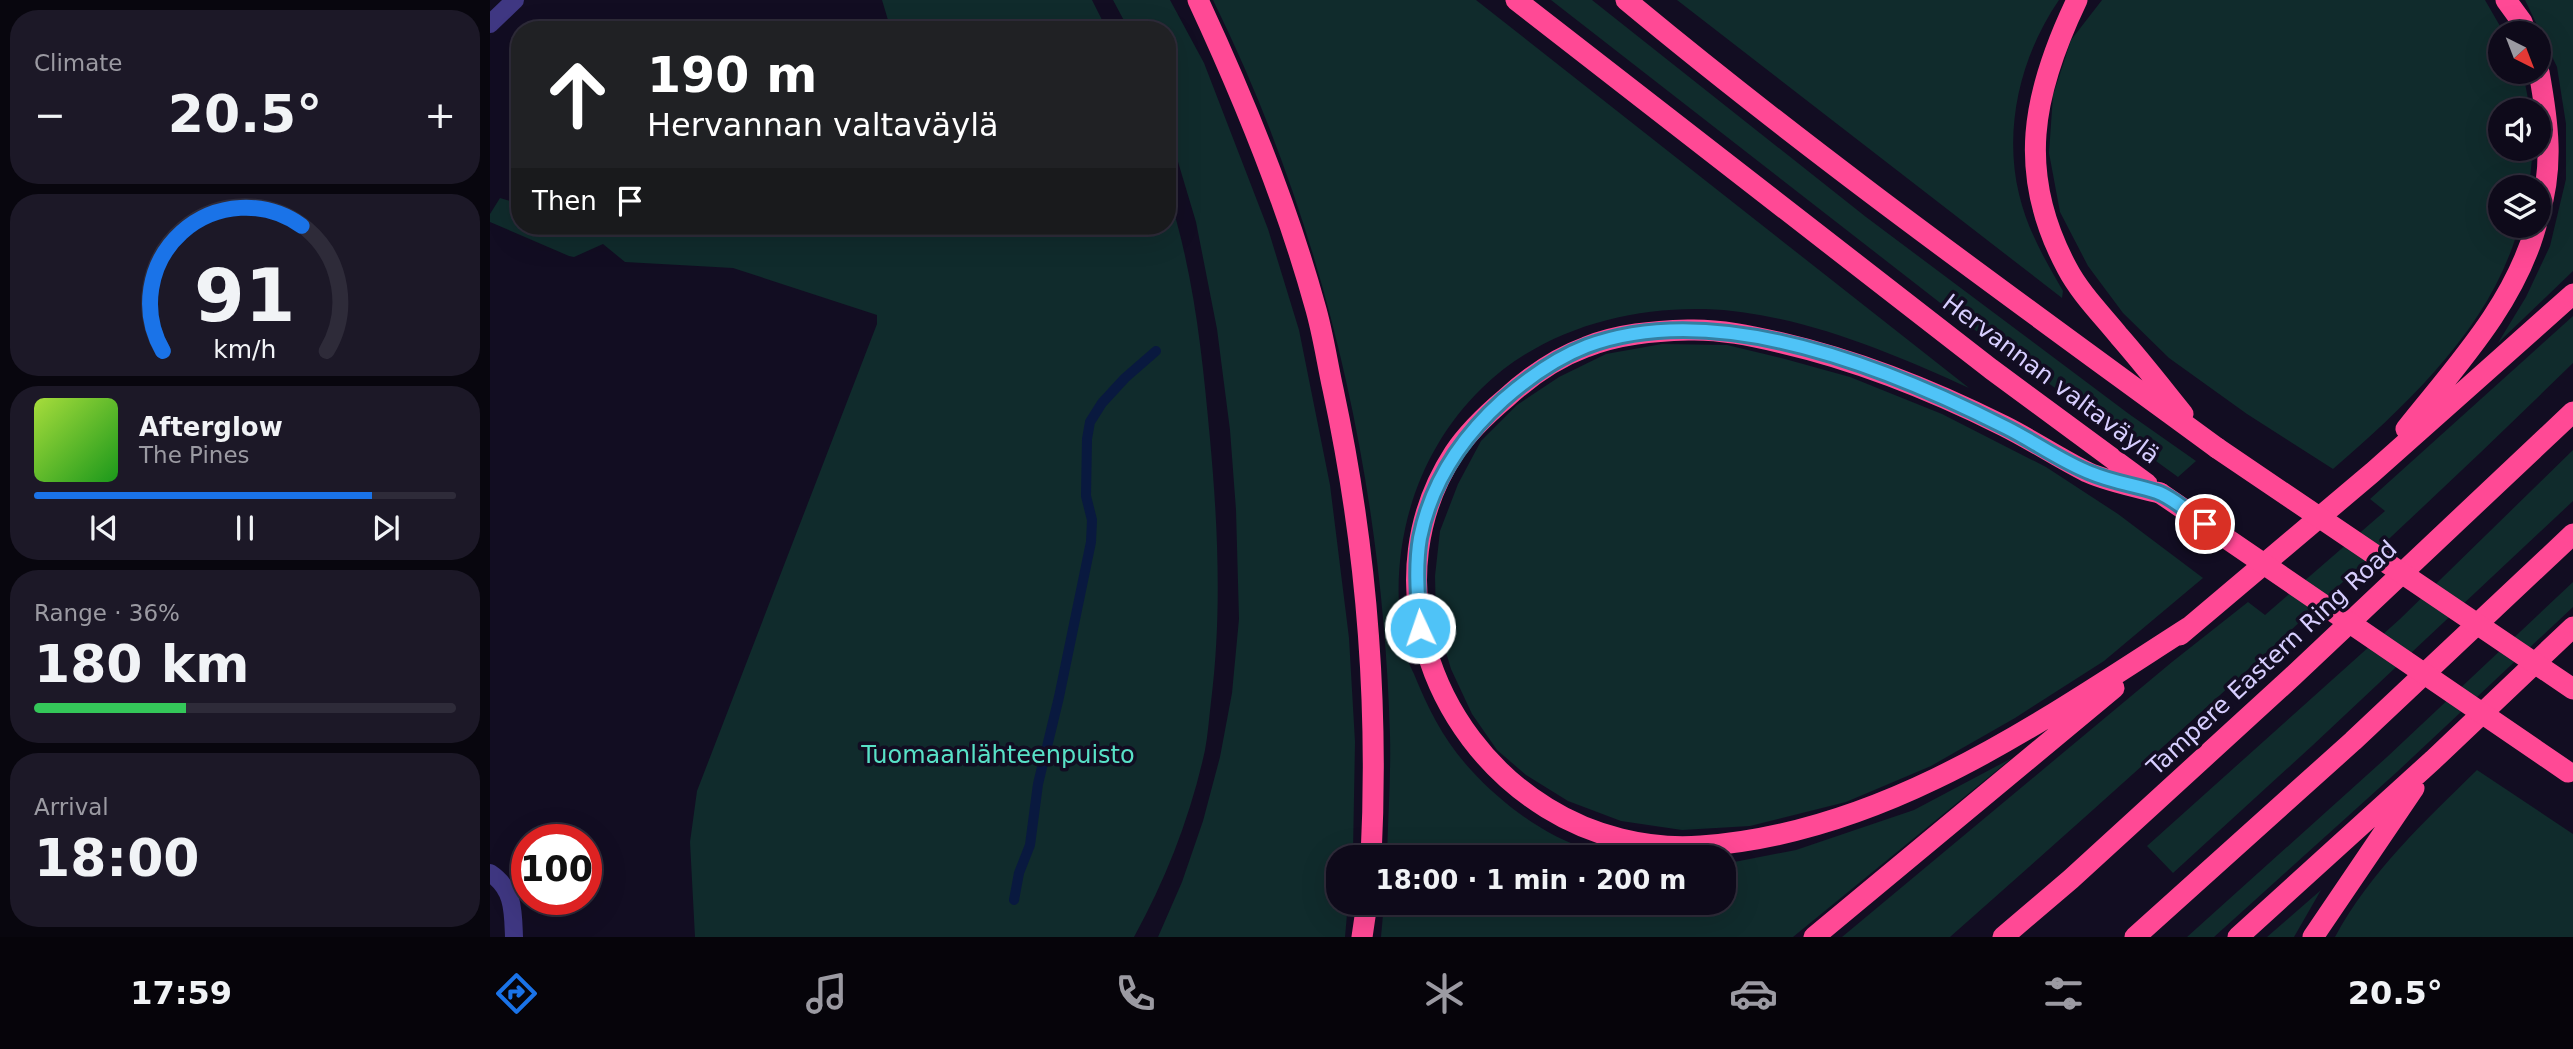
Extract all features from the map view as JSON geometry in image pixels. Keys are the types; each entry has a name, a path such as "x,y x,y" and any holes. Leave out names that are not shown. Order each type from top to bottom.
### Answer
{"highway":[{"path":"1198,0 1273,175 1315,307 1343,434 1363,558 1371,677 1374,787 1372,845"},
{"name":"Hervannan valtaväylä","path":"1516,0 1980,360 2160,493 2571,775"},
{"name":"Hervannan valtaväylä","path":"1626,0 1684,48 1929,236 2199,435 2573,689"},
{"path":"2077,0 2055,46 2040,99 2034,158 2044,218 2068,270 2199,435"},
{"path":"2506,0 2521,21"},
{"path":"2541,84 2549,149 2548,175"},
{"path":"2373,472 2483,333 2510,290 2531,238"},
{"path":"1814,937 2373,472 2573,294"},
{"path":"2160,493 2091,474 2008,428 1929,390 1868,366 1747,335 1693,330 1628,335 1587,346 1547,366 1483,418 1454,453 1430,501 1420,539 1417,581 1420,628 1434,674 1457,721 1490,764 1523,793 1564,819 1606,835 1654,846 1700,847 1803,828 1864,809 1933,781 2001,746 2189,627"},
{"name":"Tampere Eastern Ring Road","path":"2003,937 2071,879 2273,694 2573,412"},
{"path":"2135,937 2353,741 2573,534"},
{"path":"2238,937 2433,760 2573,626"},
{"path":"2313,937 2433,760"},
{"path":"1362,937 1365,915"}],"street":[{"path":"490,24 515,0"},
{"path":"490,873 505,886 511,897 514,937"}],"green space":[{"path":"882,0 1092,0 1102,21 888,21"},
{"path":"1113,0 1170,0 1204,63 1268,229 1299,330 1330,485 1349,638 1355,742 1353,845 1326,845 1326,915 1347,915 1345,937 1158,937 1182,882 1203,821 1220,757 1232,693 1239,619 1236,510 1230,430 1217,329 1196,222 1176,155 1176,21 1124,21"},
{"path":"1213,0 1476,0 1969,388 1906,360 1807,326 1739,312 1675,309 1615,318 1557,337 1505,368 1482,388 1458,415 1438,444 1422,475 1410,508 1399,577 1399,612 1404,647 1438,725 1471,770 1526,818 1575,845 1387,845 1390,751 1385,641 1375,546 1360,452 1341,358 1316,266 1287,175 1252,86"},
{"path":"1551,0 1592,0 1866,217 2196,461 2178,477 1975,330"},
{"path":"1677,0 2059,0 2034,44 2025,68 2013,144 2022,207 2037,244 2063,291 2062,298"},
{"path":"2102,0 2485,0 2497,21 2488,21 2488,84 2525,84 2528,98 2488,98 2488,161 2532,161 2530,175 2488,175 2488,238 2515,238 2489,297 2444,360 2390,417 2333,469 2247,414 2169,358 2123,313 2088,266 2060,212 2049,153 2053,95 2071,40"},
{"path":"2525,0 2573,0 2573,271 2498,343 2526,297 2550,246 2566,179 2566,124 2557,67 2552,57 2552,21 2535,21"},
{"name":"Tuomaanlähteenpuisto","path":"500,198 511,201 511,231 490,222 490,214"},
{"name":"Tuomaanlähteenpuisto","path":"1176,220 1196,313 1204,375 1217,538 1217,636 1208,732 1199,774 1176,846 1134,937 695,937 690,842 697,791 877,324 877,315 733,268 625,262 603,244 574,257 520,235 1176,235"},
{"path":"2573,316 2573,363 2265,654 1950,937 1842,937 2248,602 2265,615 2385,511 2370,499"},
{"path":"1662,344 1727,345 1785,359 1850,377 1942,414 2046,467 2118,514 2203,578 2104,661 2015,718 1931,766 1846,802 1750,826 1682,830 1621,821 1568,801 1526,775 1497,750 1472,714 1451,669 1436,619 1435,576 1440,531 1458,484 1481,441 1517,405 1559,377 1606,354"},
{"path":"2573,450 2573,501 2173,873 2147,846 2400,619"},
{"path":"2573,582 2573,607 2398,771 2214,937 2187,937 2387,757"},
{"path":"2012,758 1793,937 1381,937 1383,915 1736,915 1736,862 1796,850 1914,810"},
{"path":"2477,770 2573,834 2573,937 2335,937 2349,913 2382,869 2418,828"},
{"path":"2321,890 2294,937 2267,937"}],"waterway":[{"path":"1014,900 1019,873 1030,845 1038,784 1091,542 1092,520 1086,496 1090,422 1102,403 1125,378 1156,351"}],"route":[{"path":"1420,628 1417,581 1420,539 1430,501 1454,453 1483,418 1547,366 1587,346 1628,335 1693,330 1747,335 1807,348 1868,366 1929,390 2008,428 2091,474 2160,493 2205,524"}]}
